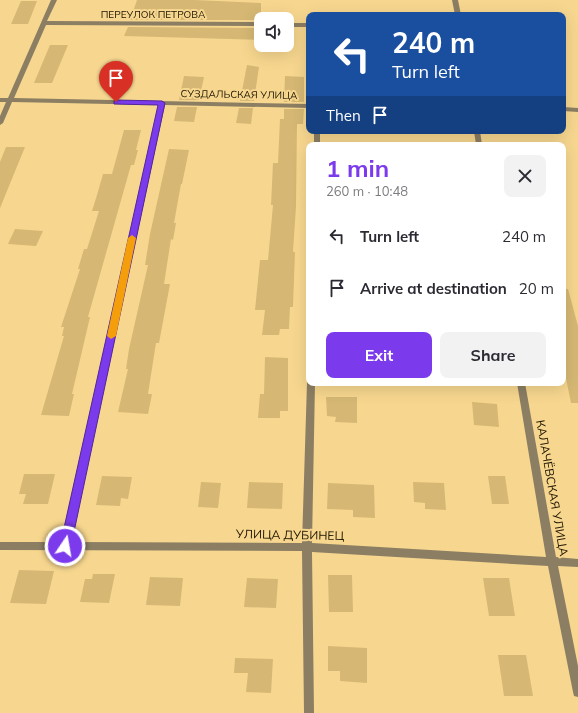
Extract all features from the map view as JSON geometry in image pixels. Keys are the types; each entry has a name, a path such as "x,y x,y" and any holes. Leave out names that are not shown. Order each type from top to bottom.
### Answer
{"street":[{"path":"0,123 54,0"},
{"path":"455,0 457,12"},
{"name":"ПЕРЕУЛОК ПЕТРОВА","path":"44,22 254,24"},
{"path":"294,25 306,25"},
{"name":"СУЗДАЛЬСКАЯ УЛИЦА","path":"0,100 306,106"},
{"path":"65,546 162,103"},
{"path":"566,109 578,110"},
{"path":"308,713 307,547 311,386"},
{"name":"КАЛАЧЁВСКАЯ УЛИЦА","path":"522,386 552,562 578,692"},
{"name":"УЛИЦА ДУБИНЕЦ","path":"0,546 307,547 578,563"}],"building":[{"path":"137,0 194,0 261,3 261,12 254,12 254,20 130,20"},
{"path":"21,1 37,1 28,24 11,24"},
{"path":"128,27 254,28 254,40 124,36"},
{"path":"50,45 68,45 52,83 34,83"},
{"path":"247,65 259,67 254,101 240,101"},
{"path":"184,76 204,77 199,100 179,100"},
{"path":"285,76 304,77 304,102 284,102"},
{"path":"177,107 197,107 194,122 174,121"},
{"path":"239,108 253,108 251,124 236,123"},
{"path":"284,109 304,109 303,124 297,124 296,206 293,252 295,252 293,307 290,307 289,329 280,329 279,335 262,335 265,310 255,310 260,260 268,260 273,205 271,205 273,163 278,163 280,119 284,119"},
{"path":"124,130 141,130 136,150 138,150 134,165 131,165 88,317 90,317 72,394 74,394 69,416 41,415 64,336 62,336 64,327 61,327 80,269 78,269 84,249 87,249 99,211 92,211 103,174 112,174"},
{"path":"6,147 25,147 0,208 0,162"},
{"path":"169,149 189,150 181,184 174,223 176,223 173,240 171,239 164,284 170,284 159,343 156,343 148,394 152,394 148,414 118,412 128,369 126,369 129,349 148,265 145,265 150,234"},
{"path":"15,229 43,231 36,246 8,244"},
{"path":"566,289 568,289 578,326 578,403 571,403 566,379"},
{"path":"265,357 288,358 288,411 280,411 280,418 258,418 260,394 264,394"},
{"path":"326,397 357,397 357,423 335,422 336,417 327,416"},
{"path":"472,402 497,404 499,427 474,425"},
{"path":"24,474 55,474 48,504 23,504 26,494 19,494"},
{"path":"102,476 132,477 128,499 121,498 120,506 96,505"},
{"path":"488,476 505,476 509,504 492,504"},
{"path":"201,482 221,483 218,508 198,507"},
{"path":"249,482 283,483 282,509 247,508"},
{"path":"413,482 444,483 446,510 425,509 425,503 414,502"},
{"path":"328,483 374,485 375,518 353,517 353,510 327,509"},
{"path":"19,570 54,571 46,604 10,603"},
{"path":"93,574 115,574 109,603 80,602 85,579 92,579"},
{"path":"328,575 352,575 353,612 329,612"},
{"path":"150,577 183,578 180,606 146,605"},
{"path":"247,578 278,579 276,608 244,607"},
{"path":"483,578 509,578 515,616 489,616"},
{"path":"328,646 367,648 367,683 340,681 340,671 328,671"},
{"path":"498,655 526,655 533,696 504,696"},
{"path":"235,658 273,659 271,693 246,692 248,673 234,673"}],"slow traffic":[{"path":"111,336 132,238"}],"route":[{"path":"65,546 162,103 116,102"}]}
